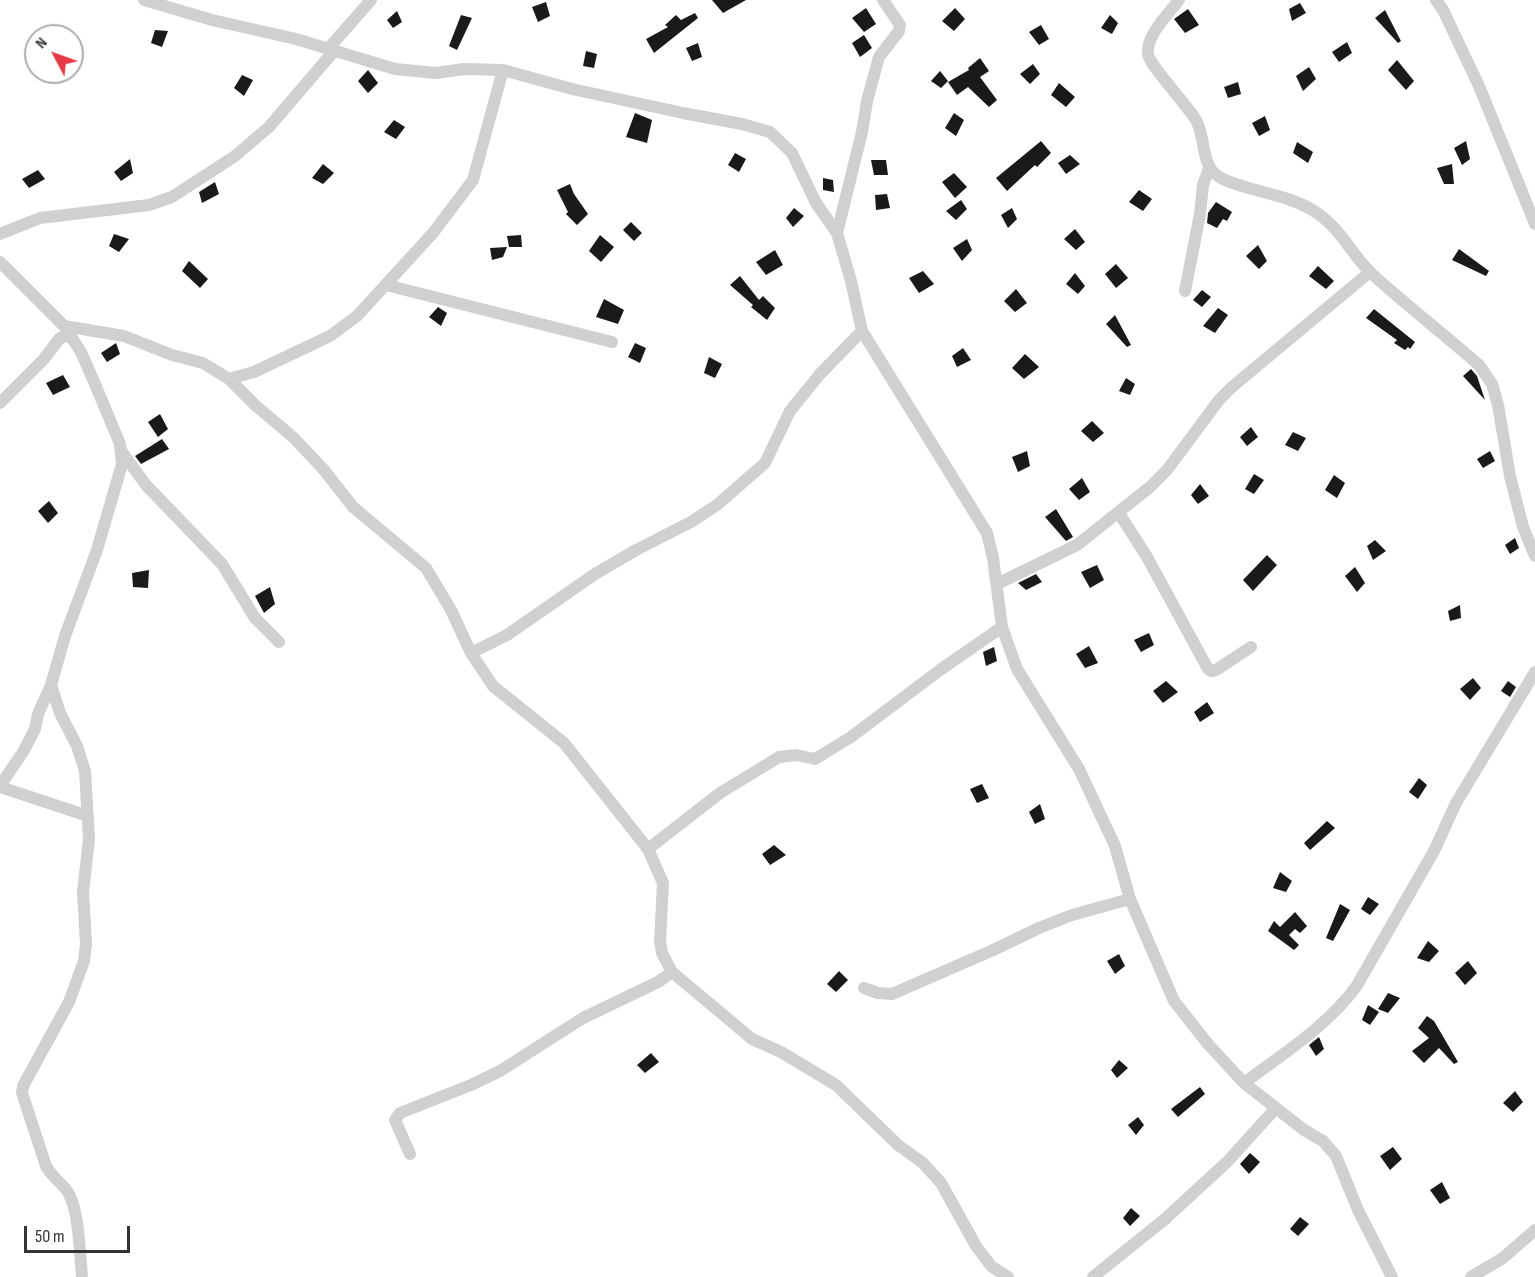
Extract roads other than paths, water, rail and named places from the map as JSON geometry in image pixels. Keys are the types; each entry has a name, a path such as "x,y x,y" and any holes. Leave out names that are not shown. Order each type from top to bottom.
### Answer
{"street":[{"path":"144,0 212,20 296,39 395,69 436,74 464,69 503,70 572,89 742,124 770,132 792,153 816,203 837,233 862,331 987,533 997,584 1002,627 1017,669 1078,770 1106,826 1115,846 1130,899 1174,1001 1208,1044 1244,1083 1304,1130 1323,1141 1336,1156 1358,1210 1392,1277"},
{"path":"0,234 40,218 149,205 172,197 235,156 269,127 372,0"},
{"path":"837,233 879,57 899,31 900,25 883,0"},
{"path":"1179,0 1154,33 1148,47 1148,58 1198,123 1209,168 1203,185 1200,214 1185,291"},
{"path":"1436,0 1479,86 1535,224"},
{"path":"229,379 254,372 330,336 357,316 433,233 473,180 503,70"},
{"path":"1209,168 1222,179 1292,201 1317,213 1334,228 1370,272 1479,365 1492,384 1498,405 1510,476 1523,527 1535,556"},
{"path":"0,262 68,330 95,384 122,452 146,485 222,564 255,618 279,642"},
{"path":"997,584 1077,545 1119,513 1167,470 1219,400 1232,387 1370,272"},
{"path":"386,285 612,342"},
{"path":"68,330 124,336 172,355 203,363 229,379 294,438 324,470 353,507 426,568 451,610 471,653 493,686 564,744 648,849 663,883 660,941 662,952 672,972 752,1039 781,1052 836,1085 898,1145 923,1163 941,1183 976,1246 991,1266 1008,1277"},
{"path":"0,402 30,374 68,330"},
{"path":"471,653 507,635 595,574 691,522 717,505 765,463 790,411 820,374 862,331"},
{"path":"88,816 0,787 31,737 42,704 51,686 65,636 100,540 120,472 122,452"},
{"path":"1119,513 1147,557 1208,669 1216,670 1251,647"},
{"path":"648,849 720,793 779,757 796,754 814,759 851,737 1002,627"},
{"path":"1244,1083 1324,1023 1341,1007 1356,987 1434,851 1456,803 1535,672"},
{"path":"51,686 85,771 89,839 83,892 86,933 84,961 69,1002 23,1086 22,1093 46,1166 51,1176 69,1192 74,1205 82,1277"},
{"path":"864,988 878,993 892,994 1039,928 1072,915 1130,899"},
{"path":"410,1154 395,1120 400,1113 500,1071 583,1018 658,982 672,972"},
{"path":"1093,1277 1165,1219 1227,1162 1276,1108"},
{"path":"1472,1277 1503,1258 1535,1230"}]}
